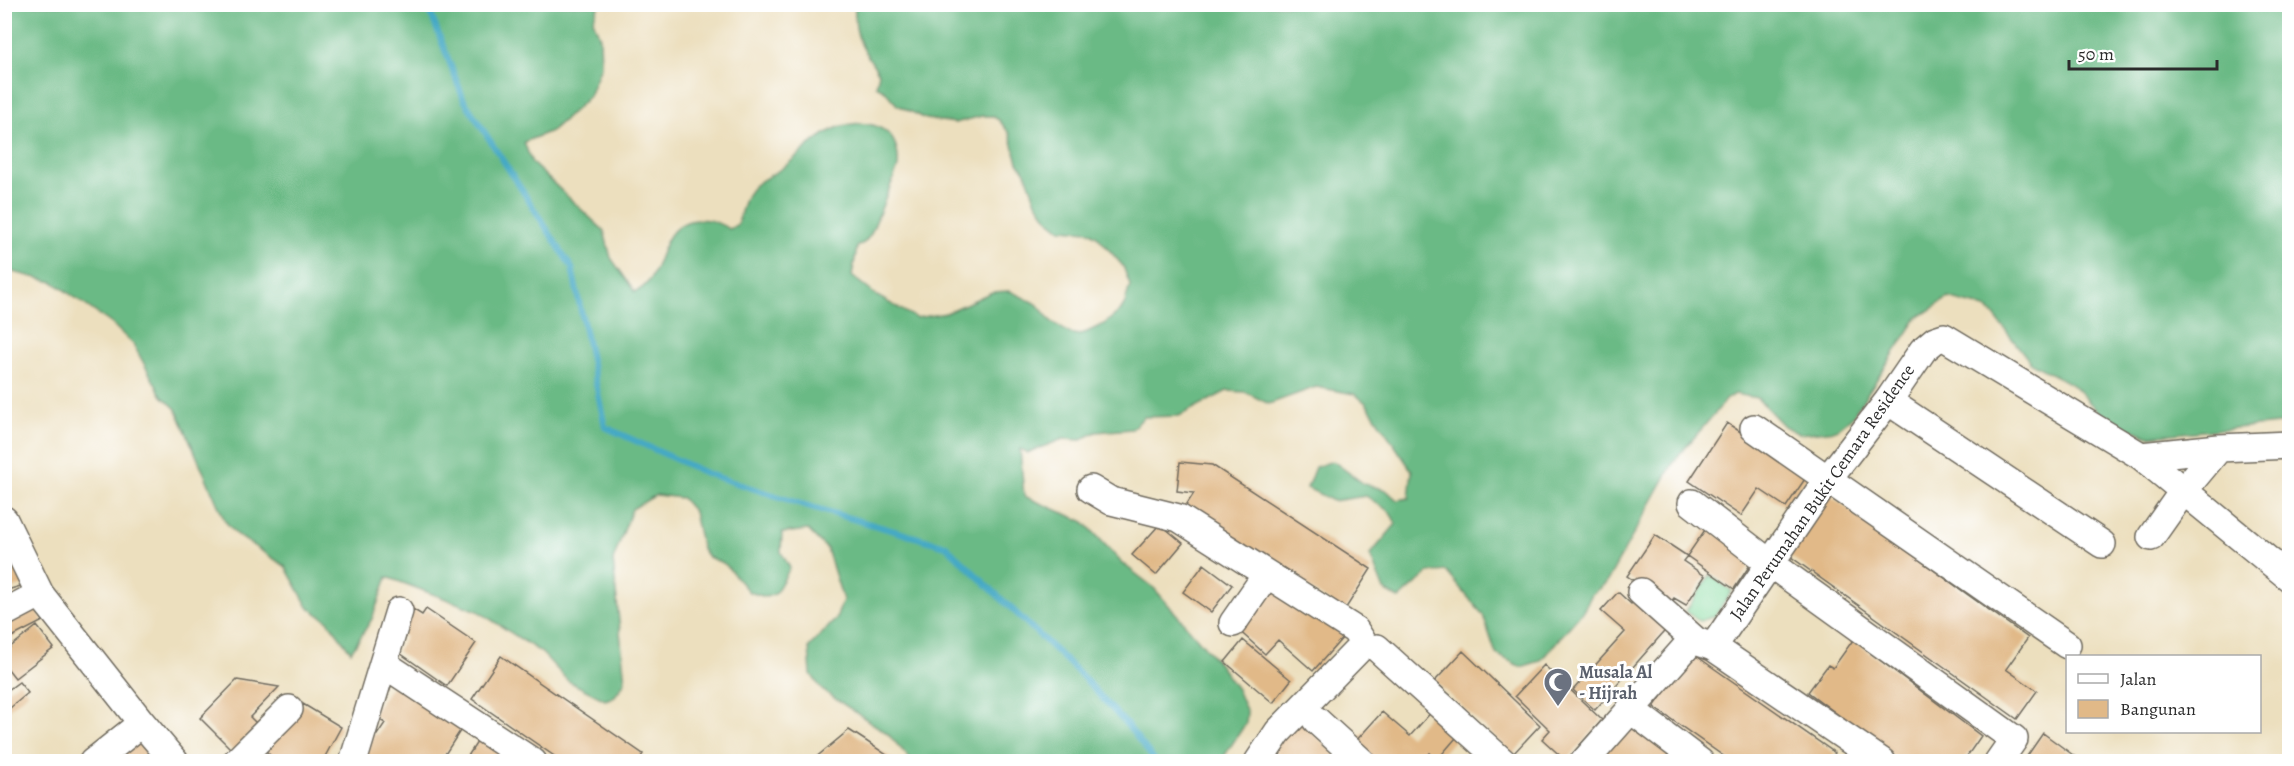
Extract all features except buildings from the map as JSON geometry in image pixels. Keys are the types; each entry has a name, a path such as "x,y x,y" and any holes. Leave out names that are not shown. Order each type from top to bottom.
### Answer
{"street":[{"name":"Jalan Perumahan Bukit Cemara Residence","path":"1584,762 1688,645 1704,644 1771,564 1827,480 1888,401 1923,350 1935,340 1944,338 2141,456"},
{"path":"1888,401 2102,544"},
{"path":"1754,428 2067,645"},
{"path":"2151,537 2184,490 2219,448"},
{"path":"2141,456 2219,448 2287,448"},
{"path":"2141,456 2289,578"},
{"path":"1091,489 1111,501 1179,518 1355,630 1362,641 1358,650 1278,732 1258,762"},
{"path":"1692,503 1771,564 2014,739 1998,762"},
{"path":"4,520 40,594 175,762"},
{"path":"1233,623 1267,574"},
{"path":"1641,592 1704,644 1864,757"},
{"path":"4,613 40,594"},
{"path":"353,762 399,611"},
{"path":"1377,648 1503,762"},
{"path":"384,664 533,762"},
{"path":"236,762 289,709"},
{"path":"1630,709 1700,762"},
{"path":"1316,720 1362,762"},
{"path":"93,762 142,723"}],"green space":[{"path":"2002,4 2011,10 2022,4 2289,5 2289,423 2149,436 2106,420 2073,385 2031,363 1989,309 1948,298 1917,318 1852,417 1836,430 1799,434 1784,426 1757,398 1735,394 1727,399 1675,460 1606,583 1592,594 1583,611 1540,661 1521,667 1496,654 1483,615 1446,571 1428,573 1399,599 1384,590 1370,555 1396,524 1390,512 1366,496 1333,501 1307,488 1315,467 1333,461 1364,484 1386,490 1397,500 1409,498 1412,471 1366,403 1354,394 1316,387 1269,404 1245,392 1227,391 1179,416 1144,417 1132,429 1096,432 1081,440 1063,439 1027,453 1020,449 1024,496 1084,522 1122,563 1153,587 1216,660 1237,689 1247,713 1246,723 1221,761 912,761 887,733 822,690 811,674 809,647 836,619 843,600 827,549 808,530 782,533 781,552 790,568 775,594 766,597 749,592 725,564 708,557 702,549 694,512 682,498 656,495 632,509 613,560 625,682 614,697 605,700 568,681 542,653 478,611 387,577 372,619 351,652 328,621 308,607 285,566 237,535 225,521 176,409 162,396 133,344 112,324 53,282 5,270 4,5 599,5 593,20 600,38 601,66 589,96 551,131 524,142 532,163 604,231 611,258 635,292 645,286 651,277 665,244 679,226 690,221 707,220 730,229 738,224 745,199 758,183 781,169 813,142 832,130 844,126 868,124 878,127 894,141 898,167 871,234 857,247 852,276 877,296 916,318 946,313 992,292 1010,291 1037,304 1051,321 1069,333 1078,335 1104,324 1120,311 1130,285 1123,266 1097,236 1089,231 1061,229 1047,218 1036,202 1026,174 1018,162 1010,134 999,120 992,116 982,116 955,123 926,119 897,105 884,90 876,86 879,73 857,33 855,5"},
{"path":"1710,575 1732,591 1715,616 1700,621 1686,611"}],"waterway":[{"path":"427,4 464,100 572,268 605,427 708,474 946,546 1080,674 1128,726 1156,762"}],"place":[{"name":"Musala Al - Hijrah","path":"1558,708"}]}
